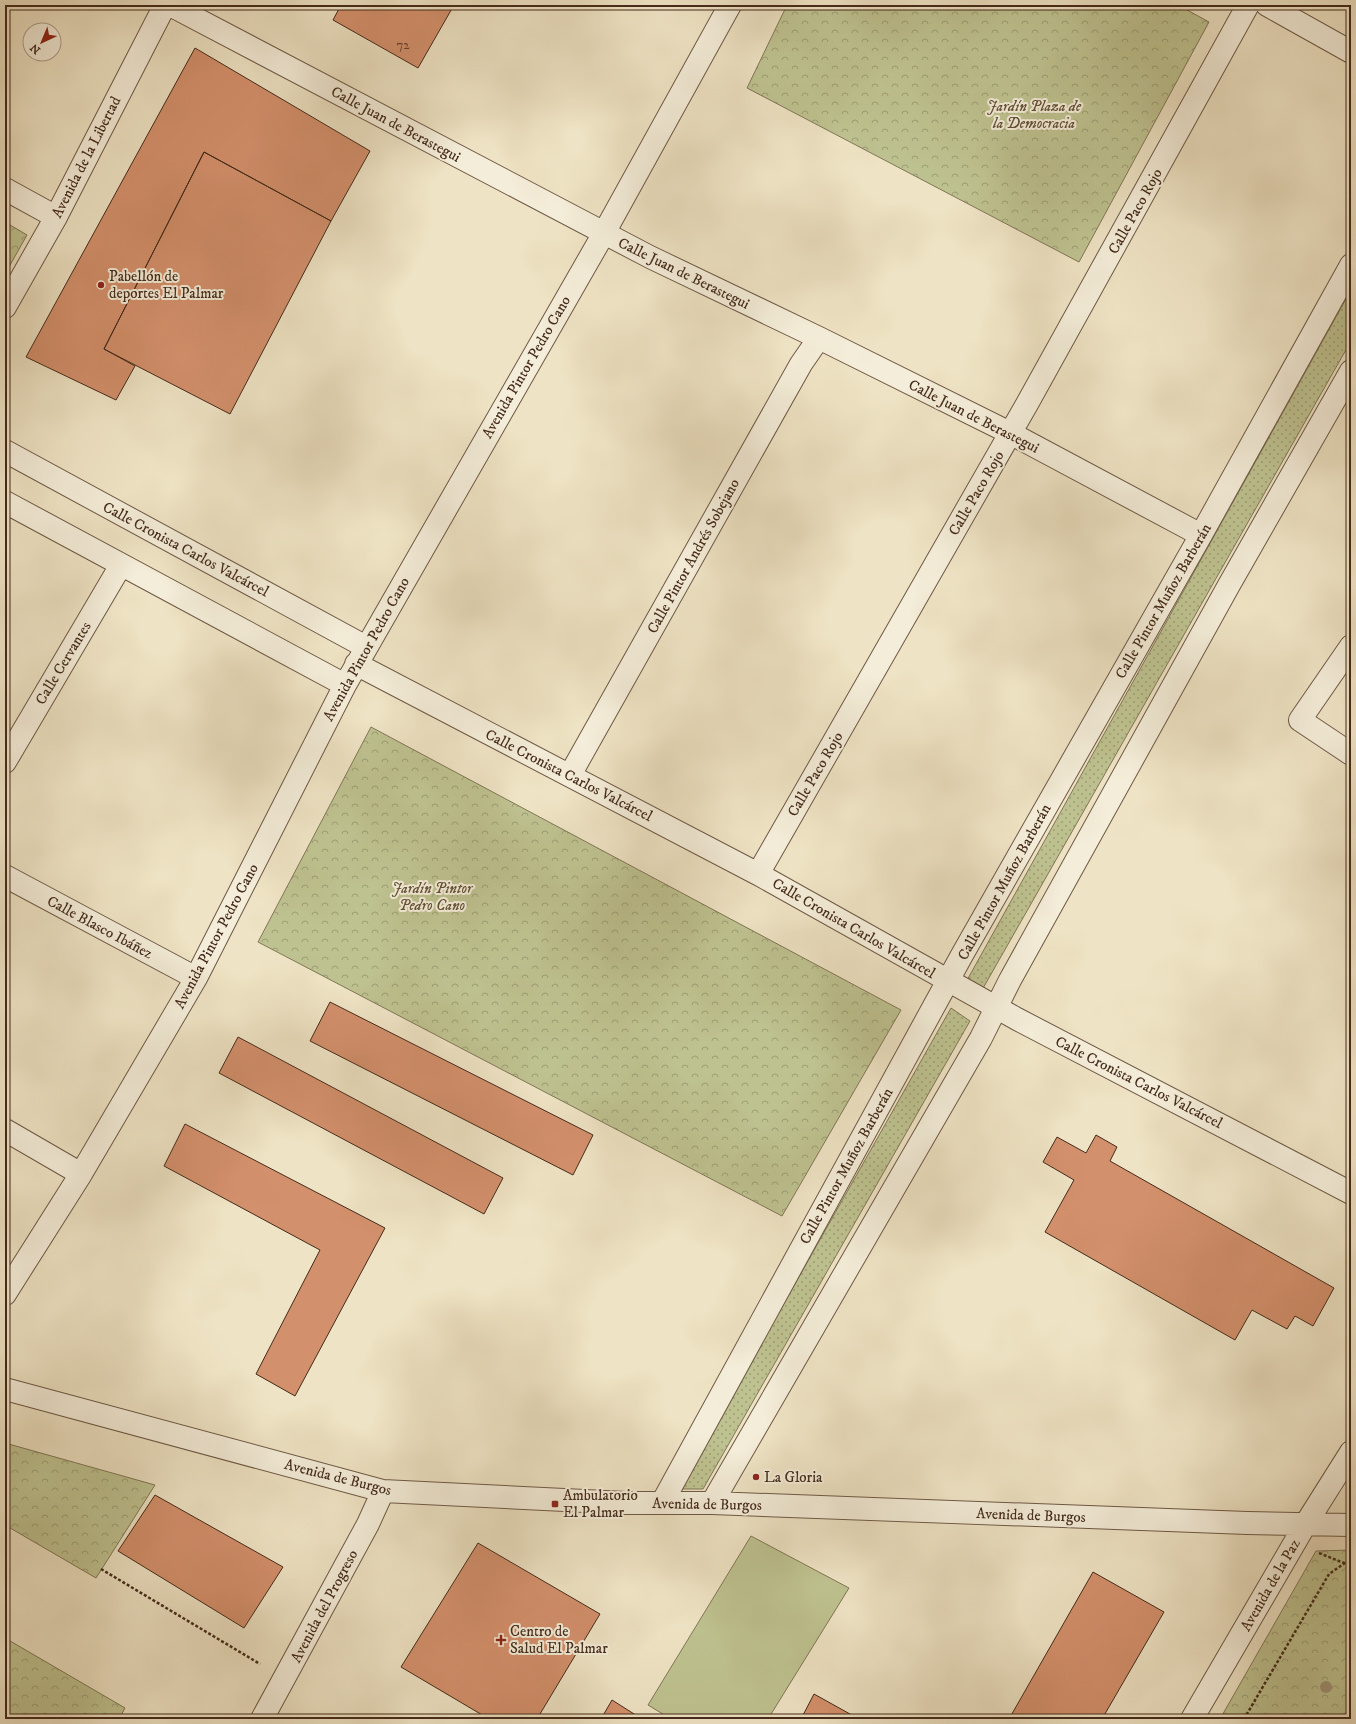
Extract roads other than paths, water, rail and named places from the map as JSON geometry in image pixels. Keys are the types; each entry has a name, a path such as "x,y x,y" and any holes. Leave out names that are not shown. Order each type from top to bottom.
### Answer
{"street":[{"name":"Avenida de la Libertad","path":"5,307 56,217 165,5"},
{"name":"Calle Juan de Berastegui","path":"170,5 650,257 819,338 1010,433 1201,535"},
{"name":"Avenida Pintor Pedro Cano","path":"5,1294 80,1174 196,978 345,685 604,233 730,5"},
{"name":"Calle Paco Rojo","path":"758,874 1105,265 1248,5"},
{"path":"1267,5 1351,52"},
{"path":"5,189 56,217"},
{"name":"Calle Pintor Muñoz Barberán","path":"662,1503 948,982 1201,535 1351,265"},
{"name":"Calle Pintor Andrés Sobejano","path":"570,775 801,364 819,338"},
{"path":"712,1503 981,1038 995,1007 1225,592 1351,372"},
{"name":"Calle Cronista Carlos Valcárcel","path":"5,451 570,775 758,874 948,982 1351,1193"},
{"path":"5,502 345,685"},
{"name":"Calle Cervantes","path":"5,762 122,565"},
{"path":"1351,646 1300,720 1351,754"},
{"name":"Calle Blasco Ibáñez","path":"5,876 196,978"},
{"path":"5,1130 80,1174"},
{"name":"Avenida de Burgos","path":"5,1389 383,1491 626,1504 712,1503 1305,1525 1351,1525"},
{"name":"Avenida de la Paz","path":"1192,1719 1305,1525 1351,1452"},
{"name":"Avenida del Progreso","path":"262,1719 368,1524 383,1491"}],"place":[{"name":"Pabellón de deportes El Palmar","path":"101,285"},
{"name":"La Gloria","path":"756,1477"},
{"name":"Ambulatorio El Palmar","path":"555,1504"},
{"name":"Centro de Salud El Palmar","path":"501,1640"}],"park label":[{"name":"Jardín Plaza de la Democracia","path":"1034,114"},
{"name":"Jardín Pintor Pedro Cano","path":"432,896"}]}
